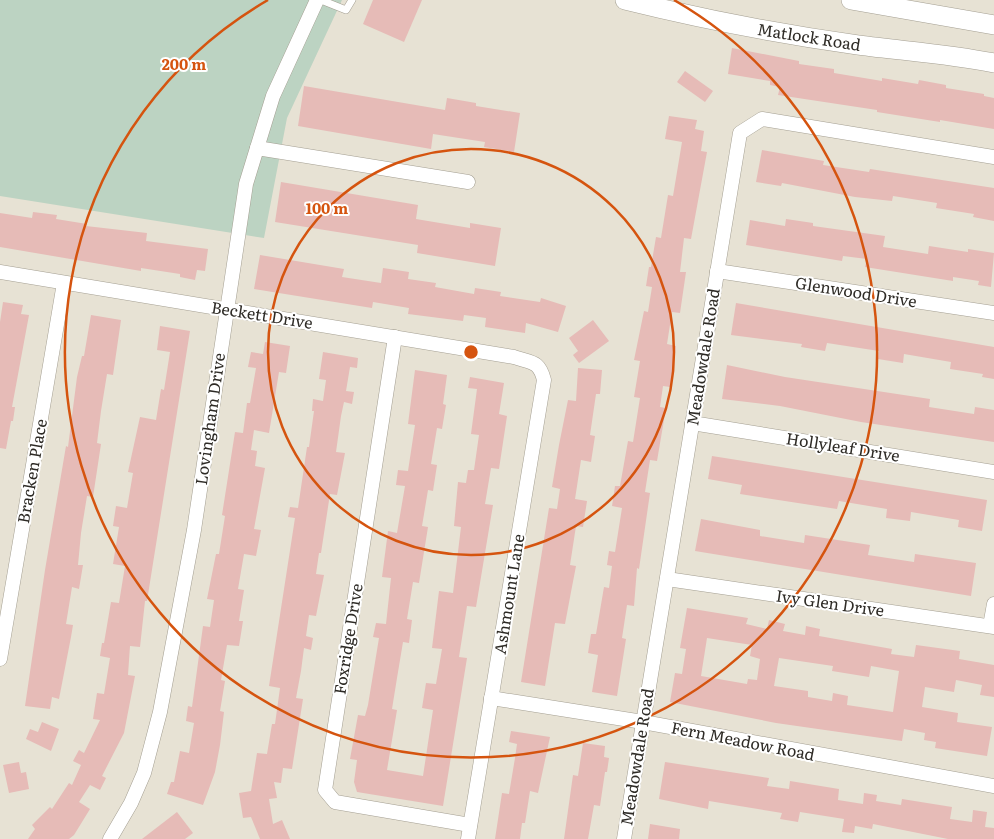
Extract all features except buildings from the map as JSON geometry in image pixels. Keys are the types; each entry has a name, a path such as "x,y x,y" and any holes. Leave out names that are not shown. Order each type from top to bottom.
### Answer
{"main road":[{"name":"Matlock Road","path":"625,0 693,17 744,26 856,45 994,63"},
{"path":"859,1 994,25"}],"street":[{"name":"Lovingham Drive","path":"113,838 144,773 160,712 194,530 246,184 273,96 317,0"},
{"name":"Meadowdale Road","path":"624,839 740,133 762,119 994,157"},
{"path":"257,148 468,182"},
{"name":"Glenwood Drive","path":"718,271 994,313"},
{"name":"Beckett Drive","path":"0,272 524,360"},
{"name":"Bracken Place","path":"0,659 64,283"},
{"name":"Foxridge Drive","path":"395,337 326,790 335,802 469,832"},
{"name":"Ashmount Lane","path":"469,832 544,380 541,369 535,363 524,360"},
{"name":"Hollyleaf Drive","path":"692,423 994,472"},
{"name":"Ivy Glen Drive","path":"667,579 992,626"},
{"path":"992,626 994,604"},
{"name":"Fern Meadow Road","path":"491,698 643,722 994,786"}],"lane":[{"path":"321,0 346,10 352,0"}],"green space":[{"path":"0,0 342,0 287,118 264,238 0,196"}]}
